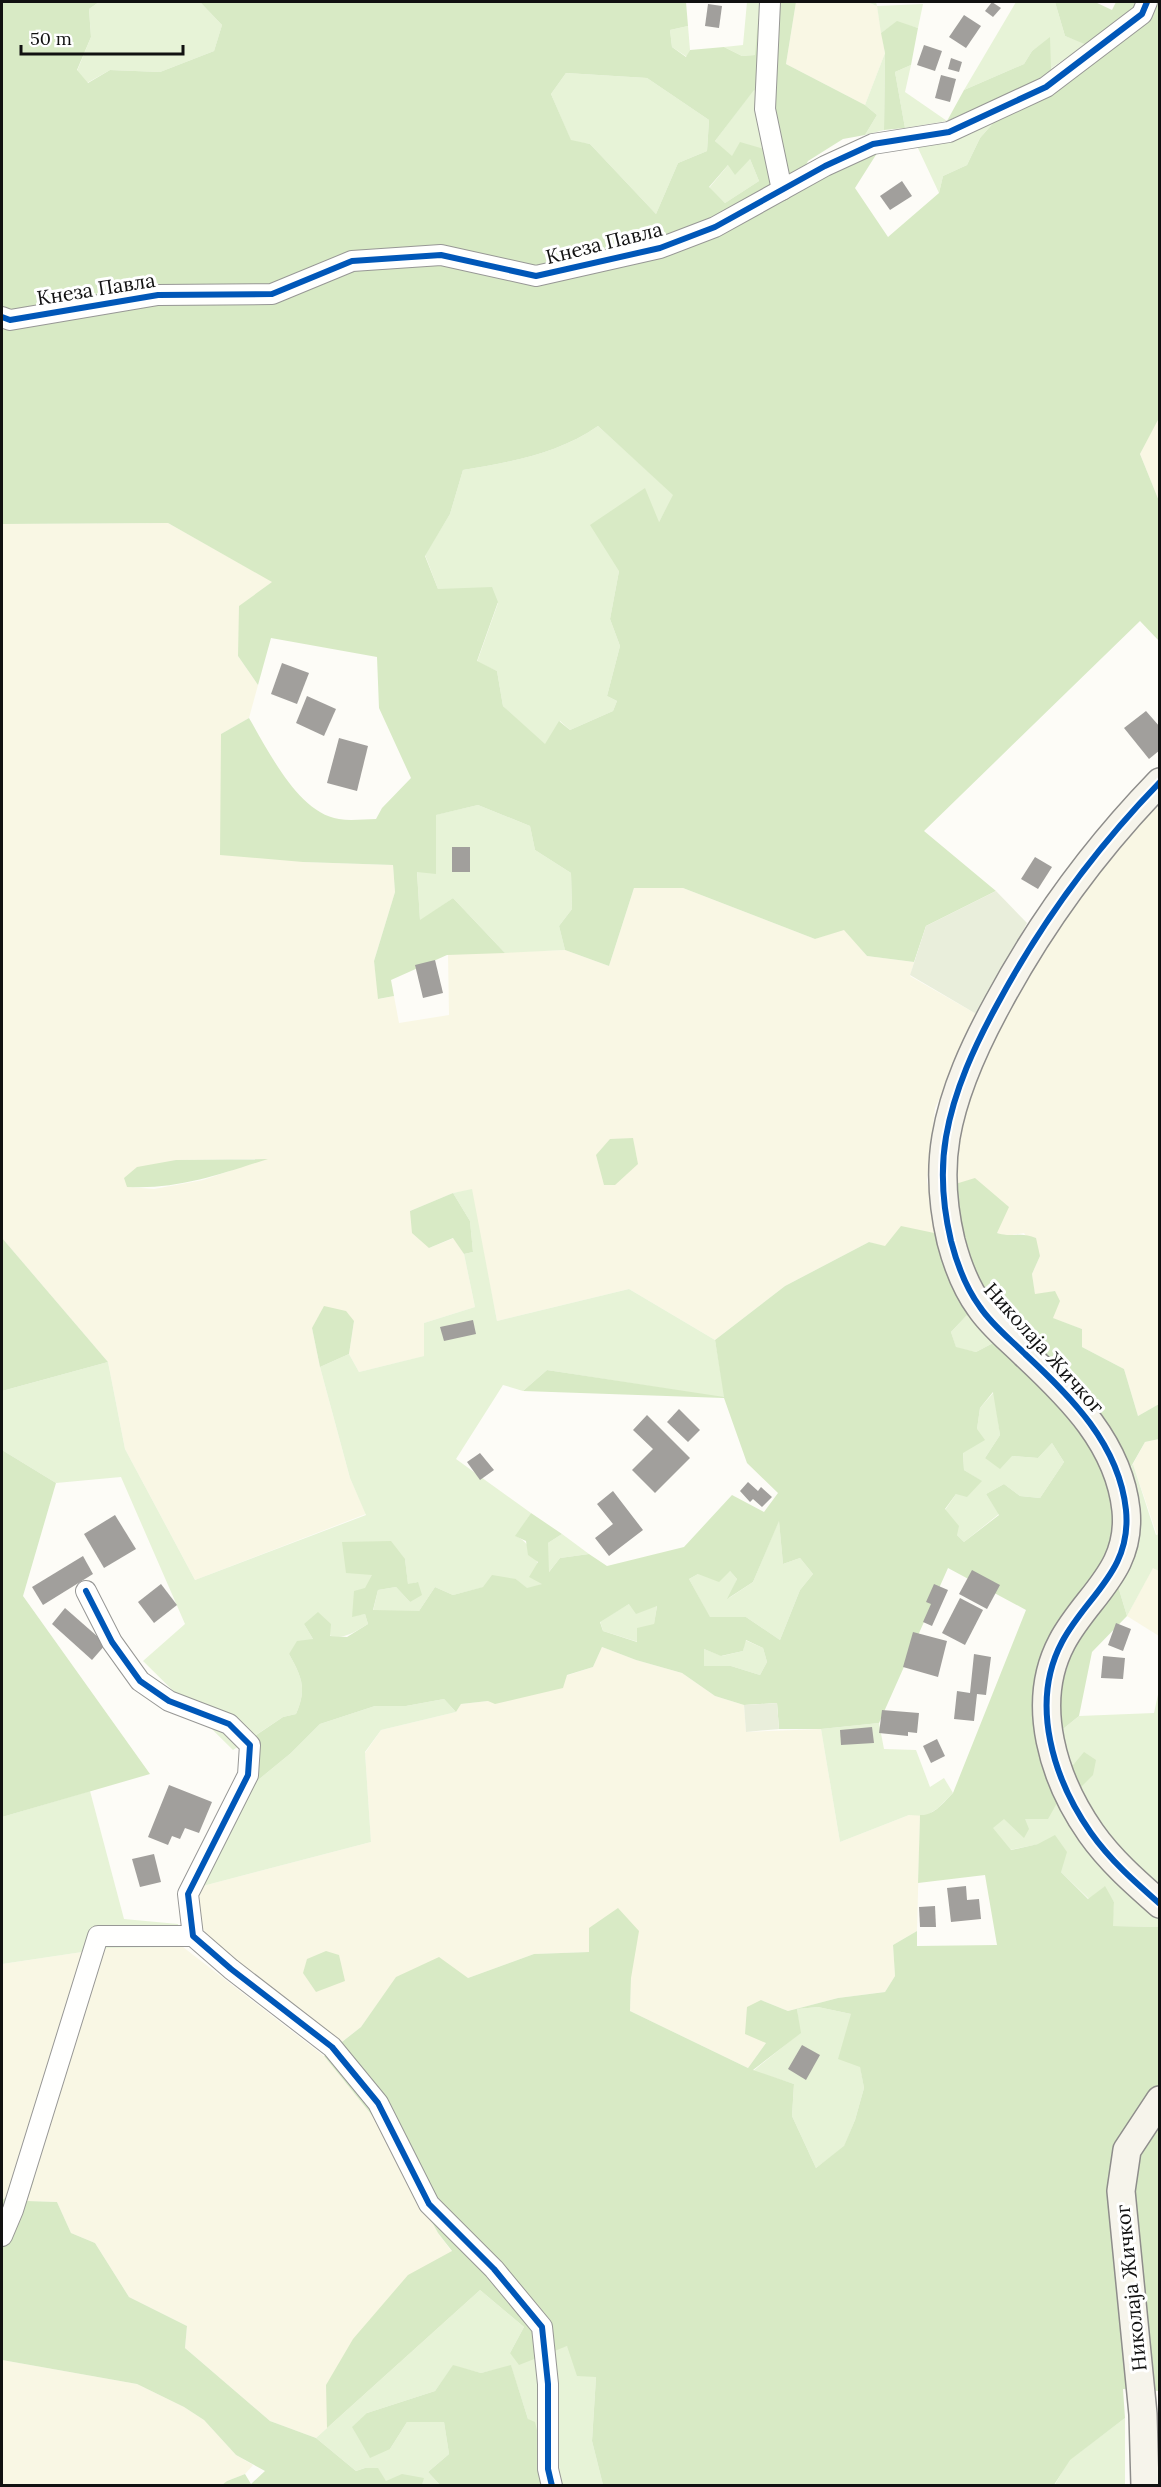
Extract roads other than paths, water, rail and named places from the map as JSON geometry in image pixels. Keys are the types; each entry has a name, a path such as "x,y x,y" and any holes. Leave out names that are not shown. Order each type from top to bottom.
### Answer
{"street":[{"path":"770,2 765,109 782,190"},
{"name":"Кнеза Павла","path":"2,317 10,320 158,295 272,294 352,261 441,255 536,276 660,248 715,227 825,166 873,144 949,132 1046,87 1142,14 1147,2"},
{"name":"Николаја Жичког","path":"1160,782 1114,831 1077,876 1032,943 986,1026 969,1062 952,1110 946,1136 943,1189 954,1253 970,1291 981,1309 998,1328 1074,1403 1099,1436 1118,1477 1126,1513 1123,1550 1112,1575 1063,1641 1051,1674 1048,1718 1055,1763 1078,1812 1110,1856 1160,1904"},
{"path":"86,1592 112,1642 140,1681 169,1701 229,1724 250,1745 248,1775 188,1894 193,1936"},
{"path":"2,2236 13,2210 98,1936 193,1936 231,1969 332,2047 378,2103 429,2204 494,2269 542,2327 548,2384 548,2469 552,2486"},
{"name":"Николаја Жичког","path":"1145,2486 1143,2414 1121,2191 1127,2150 1160,2100"}]}
